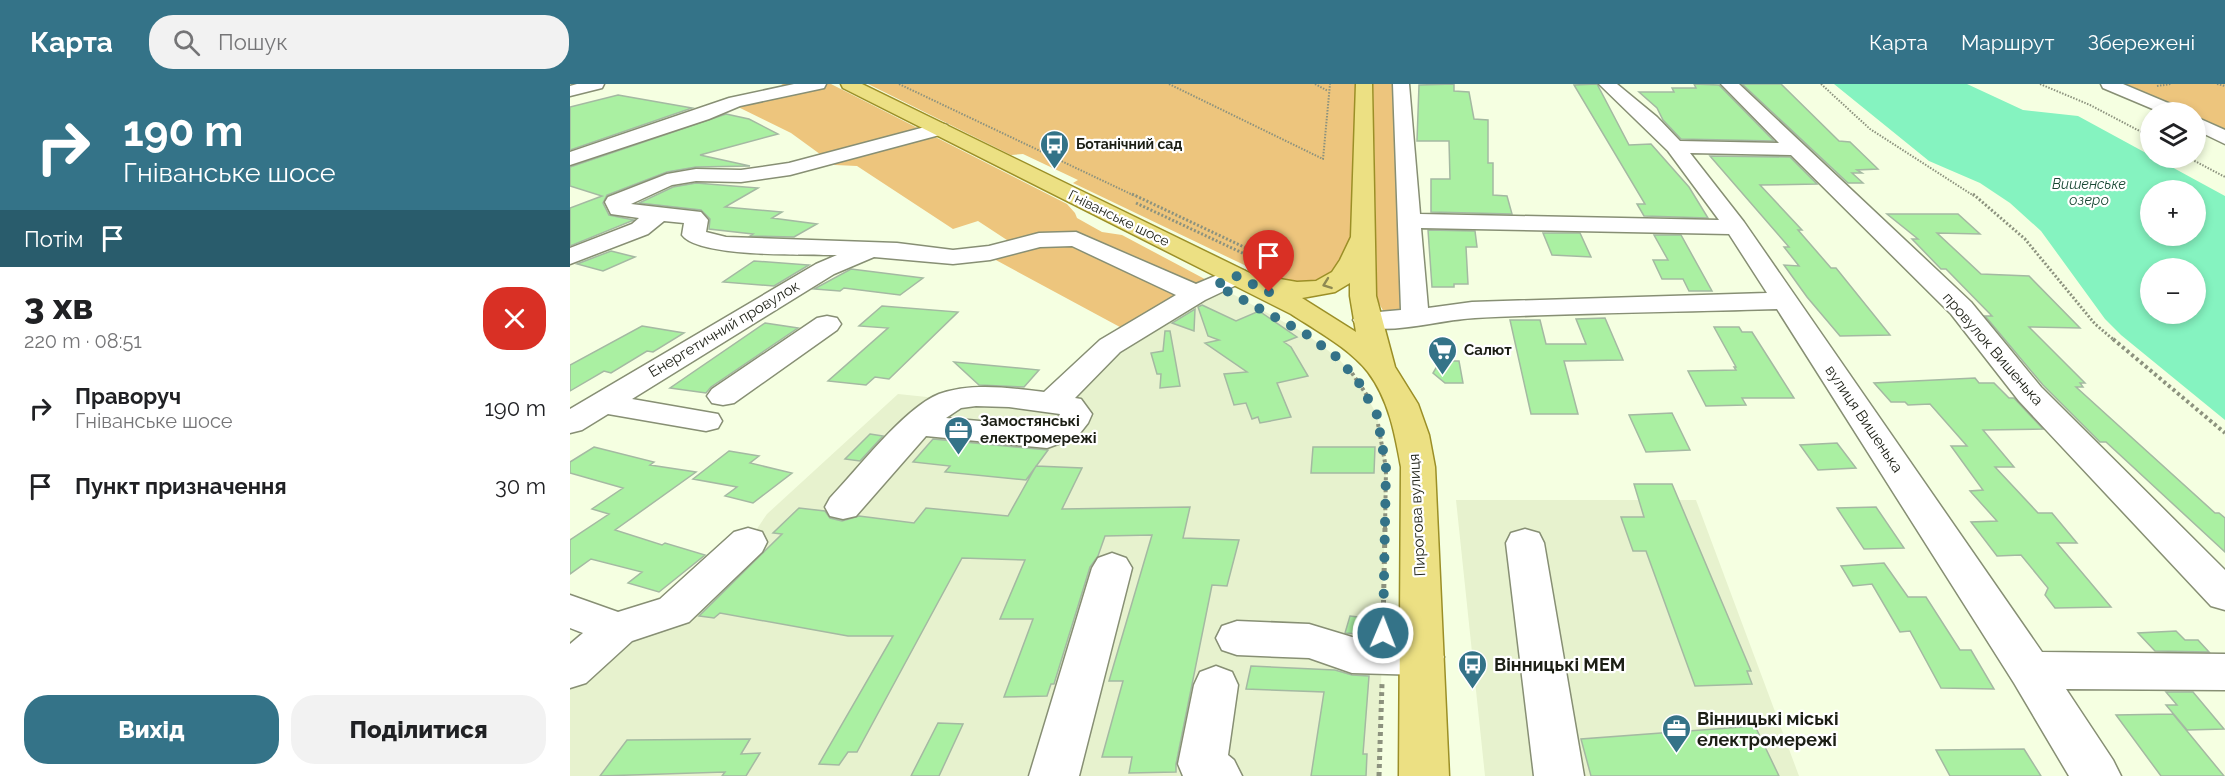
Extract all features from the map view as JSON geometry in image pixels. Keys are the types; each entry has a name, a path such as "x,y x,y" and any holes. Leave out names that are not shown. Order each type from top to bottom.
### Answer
{"main road":[{"name":"Гніванське шосе","path":"849,84 1301,308 1338,332 1363,366"},
{"name":"Пирогова вулиця","path":"1364,84 1361,240 1365,308 1363,366 1402,404 1412,435 1418,467 1402,657 1424,776"},
{"path":"1236,276 1290,289 1302,290 1326,286 1343,276 1361,240"},
{"path":"1301,308 1328,311 1353,304 1365,308"}],"street":[{"path":"570,91 596,84"},
{"path":"570,159 704,115 735,102 818,84"},
{"path":"1401,84 1411,221 1415,318"},
{"name":"вулиця Вишенька","path":"1607,84 1650,121 1675,147 1736,227 2030,670 2096,776"},
{"name":"провулок Вишенька","path":"1729,84 1961,308 2030,394 2225,595"},
{"path":"2109,84 2151,102"},
{"path":"2206,128 2225,138"},
{"path":"940,129 790,169 741,176 696,175 667,180 616,202 620,209 693,217 696,220 694,235 713,243 885,250 966,257 1039,240 1076,239 1196,294"},
{"path":"1675,147 1795,149"},
{"path":"570,257 640,229 659,213"},
{"path":"1411,221 1736,227"},
{"path":"1483,221 1488,246"},
{"name":"Енергетичний провулок","path":"570,423 837,262 885,250"},
{"path":"843,507 934,410 950,401 968,396 1051,403 1110,346 1196,294 1236,276"},
{"path":"1365,308 1415,318 1472,310 1786,301"},
{"path":"602,403 714,409 827,324 751,313"},
{"path":"570,670 617,629 674,611 748,542"},
{"path":"1525,543 1559,776"},
{"path":"1054,776 1112,568"},
{"path":"570,611 617,629"},
{"path":"1237,638 1309,641 1352,655 1402,657"},
{"path":"2030,670 2225,672"},
{"path":"1216,685 1202,764 1217,776"}],"path":[{"path":"899,84 1288,268"},
{"path":"1169,84 1323,159 1330,84"},
{"path":"1315,84 1328,92"},
{"path":"1821,84 1870,129 1969,191 2025,239 2094,324 2225,433"},
{"path":"2040,84 2090,105 2140,131"},
{"path":"2217,84 2225,86"},
{"path":"2206,167 2225,177"},
{"path":"1363,366 1372,406"},
{"path":"1377,415 1386,468 1402,657 1379,776"}],"shaded area":[{"path":"781,84 831,84 1067,204 1077,218 1102,232 1122,235 1216,285 1131,333 994,259 1019,248 978,221 953,229 857,166 835,165 791,133 734,105 792,90"},
{"path":"868,84 1365,84 1361,240 1337,281 1286,285 1073,183 1078,180 1023,154 1011,155"},
{"path":"1373,84 1401,84 1415,318 1388,319 1377,300"},
{"path":"2109,84 2225,84 2225,138 2206,128 2206,102 2151,102"},
{"path":"1216,285 1306,334 1338,358 1358,381 1377,415 1386,468 1379,776 570,776 570,670 748,542 767,514 898,394 1043,409 1110,346"},
{"path":"1456,500 1696,500 1799,776 1485,776"}],"water":[{"name":"Вишенське озеро","path":"1834,84 1967,84 2023,110 2078,116 2140,150 2140,168 2174,168 2196,180 2140,180 2140,246 2206,246 2206,186 2225,196 2225,420 2121,335 2105,319 2041,231 2010,203 1980,183 1929,161"}],"building":[{"path":"1454,84 1454,91 1469,92 1474,119 1488,120 1488,163 1493,163 1493,195 1507,196 1512,214 1431,212 1431,179 1450,179 1449,141 1417,141 1419,85"},
{"path":"1597,84 1629,145 1651,144 1689,187 1708,218 1644,216 1637,204 1645,204 1574,85"},
{"path":"1694,84 1719,85 1774,141 1681,139 1663,120 1657,108 1639,92 1674,92 1672,88 1696,88"},
{"path":"1742,84 1781,84 1839,141 1850,142 1878,169 1857,170 1862,173 1852,173 1863,183 1848,183"},
{"path":"618,95 692,108 570,150 570,107"},
{"path":"726,114 749,119 778,134 700,155 750,166 696,167 667,172 607,195 603,203 609,215 634,220 570,246 570,208 602,196 570,186 570,167"},
{"path":"1710,156 1790,157 1817,184 1760,185 1802,230 1798,230 1831,268 1836,268 1890,335 1840,336 1784,265 1799,266 1784,247 1789,247"},
{"path":"696,183 758,188 725,207 782,212 772,218 817,224 794,237 750,236 753,234 709,229 710,219 701,210 639,203 673,187"},
{"path":"1887,214 1958,214 1980,234 1937,233 1981,274 2029,276 2080,328 2029,327 2085,383 2080,383 2083,387 2076,387 2215,513 2225,518 2225,552 2106,442 2100,442 2043,385 1985,316 1992,316 1946,269 1941,269 1912,239 1918,239"},
{"path":"1428,230 1475,231 1477,247 1466,247 1468,284 1454,284 1454,287 1432,287"},
{"path":"1543,233 1580,233 1591,257 1552,255"},
{"path":"1654,235 1681,235 1712,291 1689,291 1683,279 1662,279 1653,260 1668,260"},
{"path":"611,251 635,257 603,271 577,264"},
{"path":"754,261 809,265 774,286 723,282"},
{"path":"851,269 923,278 900,295 844,288 840,291 814,289"},
{"path":"1202,305 1236,321 1259,311 1297,337 1284,342 1291,347 1308,376 1277,383 1291,417 1260,423 1258,417 1252,419 1246,403 1234,405 1224,374 1247,372 1205,343 1219,340 1208,336 1198,307"},
{"path":"882,306 958,312 889,379 875,377 866,385 828,381 888,328 859,326"},
{"path":"1195,309 1194,331 1172,323"},
{"path":"1605,318 1623,360 1564,361 1578,414 1531,414 1510,320 1540,320 1546,344 1586,344 1576,319"},
{"path":"765,323 798,328 711,387 706,393 670,388"},
{"path":"642,326 684,333 653,352 647,351 611,373 604,371 570,391 570,365"},
{"path":"1714,327 1739,327 1742,332 1752,332 1794,398 1742,398 1746,405 1706,406 1688,371 1736,370"},
{"path":"1165,331 1170,331 1180,386 1160,388 1161,374 1157,374 1151,353 1163,351"},
{"path":"1440,361 1459,361 1463,383 1445,383 1433,373"},
{"path":"954,362 1039,370 1024,387 979,385"},
{"path":"1975,378 1979,383 1994,383 2009,398 2014,398 2043,429 1983,430 2014,467 1995,467 2038,513 2052,513 2077,543 2057,543 2111,607 2055,608 2045,595 2048,588 2021,555 1997,556 1971,522 1997,521 1970,491 1983,490 1951,446 1967,446 1930,404 1908,405 1905,402 1891,402 1874,383"},
{"path":"1672,413 1690,450 1646,452 1629,415"},
{"path":"870,434 883,436 860,461 845,459"},
{"path":"933,439 1048,450 1026,480 945,472 950,466 913,462"},
{"path":"1837,443 1856,468 1818,470 1800,445"},
{"path":"594,447 654,462 650,465 696,472 615,530 662,545 665,543 705,555 659,592 628,583 642,572 591,559 570,574 570,540 609,514 592,509 623,488 570,473 570,462"},
{"path":"1313,447 1375,447 1374,473 1311,473"},
{"path":"729,451 759,456 750,463 792,473 753,503 725,496 737,487 693,479"},
{"path":"1036,466 1082,468 1062,509 1190,507 1183,538 1239,540 1227,586 1212,585 1176,772 1129,773 1132,757 1102,757 1123,681 1109,681 1152,535 1105,536 1098,556 1090,567 1054,684 1051,684 1047,696 1004,697 1033,619 1000,619 1025,560 962,558 857,752 848,752 839,765 819,764 893,636 848,636 720,613 714,618 699,616 782,534 773,533 799,508 825,511 830,518 842,521 859,516 914,523 926,508 1008,516"},
{"path":"1634,484 1672,484 1751,671 1747,671 1752,684 1695,686 1646,551 1633,551 1621,517 1644,517"},
{"path":"1876,507 1904,548 1864,549 1837,508"},
{"path":"1884,563 1908,597 1926,597 1960,650 1971,650 1994,689 1941,688 1910,631 1900,632 1872,584 1853,586 1841,566"},
{"path":"1350,616 1374,619 1370,635 1345,633"},
{"path":"2176,631 2185,640 2198,640 2209,652 2155,651 2138,633"},
{"path":"1251,666 1335,670 1352,675 1369,676 1363,754 1367,754 1366,776 1311,776 1324,692 1246,689"},
{"path":"2166,692 2193,692 2224,729 2187,730 2166,705 2177,705"},
{"path":"2173,714 2224,776 2161,776 2116,715"},
{"path":"938,723 963,724 939,776 911,776"},
{"name":"Вінницькі міські електромережі","path":"1755,726 1779,776 1591,776 1581,739"},
{"path":"750,739 741,754 760,753 746,776 722,776 725,772 600,776 627,740"},
{"path":"2024,749 2041,776 1950,776 1936,750"}],"place":[{"name":"Ботанічний сад","path":"1055,170"},
{"name":"Салют","path":"1443,376"},
{"name":"Замостянські електромережі","path":"959,456"},
{"name":"Вінницькі МЕМ","path":"1473,690"},
{"name":"Вінницькі міські електромережі","path":"1676,754"}],"route":[{"path":"1269,292 1236,276 1216,285 1306,334 1338,358 1358,381 1377,415 1386,468 1383,633"}]}
